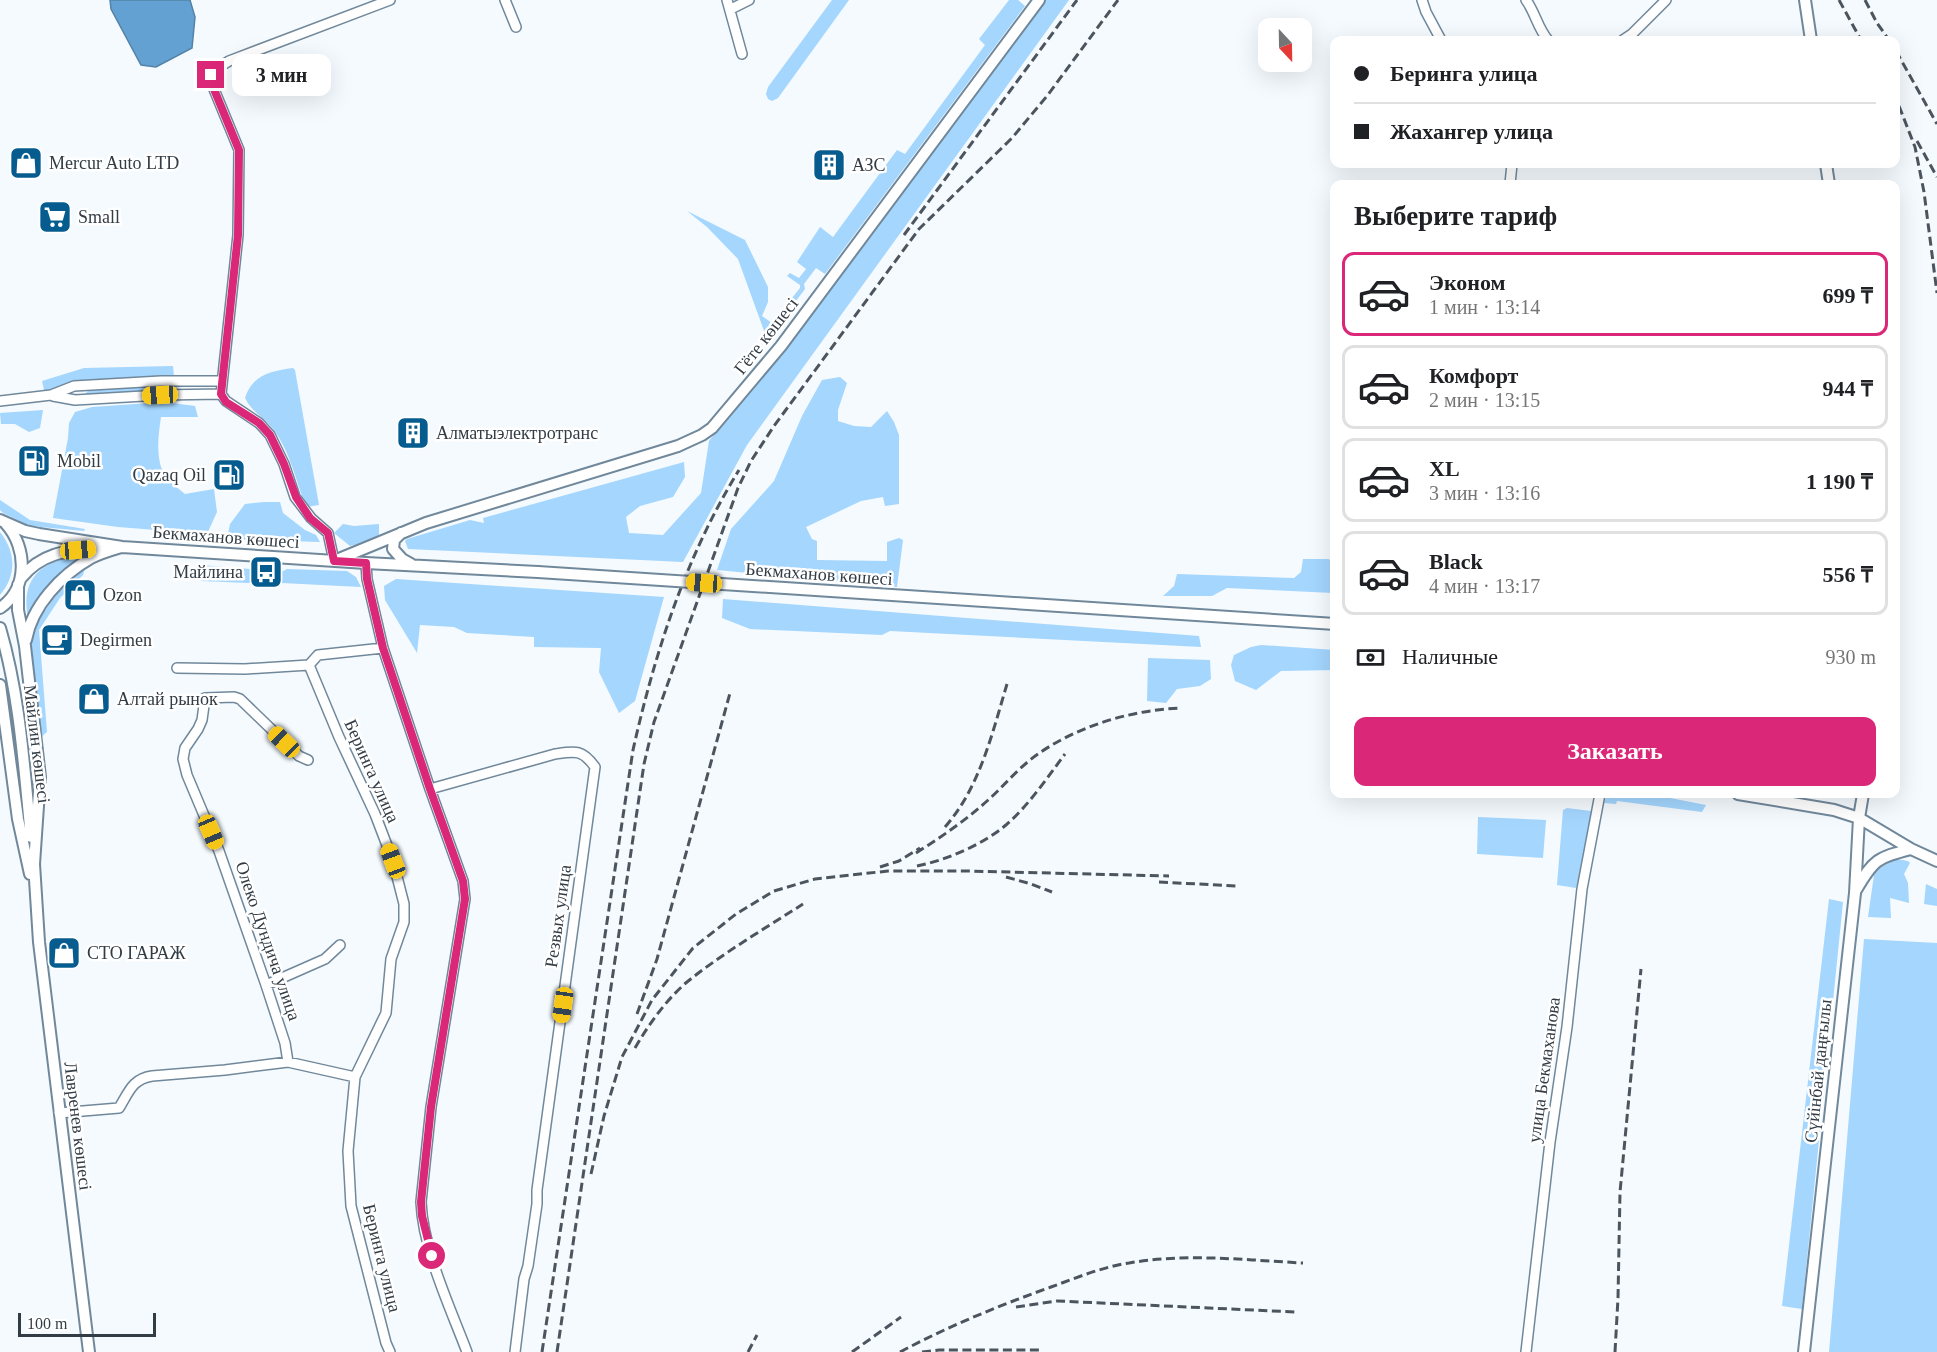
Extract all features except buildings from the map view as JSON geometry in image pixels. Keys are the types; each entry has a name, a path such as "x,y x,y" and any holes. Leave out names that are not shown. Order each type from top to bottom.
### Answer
{"main road":[{"name":"Гёте көшесі","path":"334,561 438,519 678,446 712,429 781,346 1039,0"},
{"path":"1805,0 1810,36"},
{"name":"Бекмаханов көшесі","path":"2,521 25,531 39,534 122,546 1330,624"},
{"name":"Лавренев көшесі","path":"2,521 13,532 21,553 18,610 25,646 40,777 34,864 39,942 89,1352"},
{"path":"402,532 394,540 393,549 402,559 414,566"},
{"path":"25,646 27,633 39,609 49,593 65,576 93,557 122,546"},
{"name":"Бекмаханов көшесі","path":"0,608 37,562 55,554 122,546"},
{"name":"Майлин көшесі","path":"0,628 9,662 18,718 34,864"},
{"name":"Лавренев көшесі","path":"0,685 18,819 36,903"},
{"path":"1762,798 1834,810 1859,818 1911,849 1937,861"},
{"name":"Сүйінбай даңғылы","path":"1804,1352 1855,893 1862,798"},
{"path":"1855,893 1869,866 1881,857 1911,849"}],"street":[{"path":"334,561 328,533 310,518 296,497 270,435 259,423 226,402 221,394 238,235 239,150 211,82 211,75 215,69 229,61 372,4 390,0"},
{"path":"505,0 516,27"},
{"path":"742,54 729,4 749,0"},
{"path":"1422,0 1440,36"},
{"path":"1526,0 1533,9 1544,36"},
{"path":"1629,36 1666,0"},
{"path":"0,401 51,395 74,386 160,381 221,381"},
{"path":"51,395 75,400 221,394"},
{"path":"366,563 367,579 383,648 463,881 465,899 431,1107 421,1202 422,1216 432,1256 467,1352"},
{"path":"177,669 245,669 309,665 318,655 383,648"},
{"name":"Беринга улица","path":"309,665 375,814 393,861 404,904 404,922 391,959 386,1013 356,1077 348,1151 351,1206 390,1352"},
{"name":"Олеко Дундича улица","path":"288,1062 285,1043 266,985 219,851 187,775 183,759 184,748 202,720 205,698 234,697 240,699 298,756 308,760"},
{"name":"Резвых улица","path":"430,789 555,754 576,751 587,756 595,767 515,1352"},
{"name":"улица Бекмаханова","path":"1526,1352 1550,1142 1568,1027 1582,889 1599,798"},
{"path":"266,985 325,959 339,945"},
{"path":"59,1113 119,1108 132,1087 141,1078 288,1062 356,1077"}],"shaded area":[{"path":"110,0 190,0 195,17 192,48 156,67 141,65 111,9"},
{"path":"832,0 849,0 778,98 772,101 768,99 766,94 768,87"},
{"path":"1009,0 1018,0 1025,6 825,274 816,268 804,284 805,289 767,339 738,259 707,227 687,211 745,240 768,287 768,302 762,316 772,323 800,288 800,285 787,276 790,273 799,278 806,269 797,262 820,227 833,237 897,150 905,154 985,45 979,39"},
{"path":"1044,0 1069,0 747,445 683,562 408,549 405,541 407,539 470,520 484,523 483,518 684,462 685,477 673,497 640,506 626,517 629,533 663,535 701,493 709,441"},
{"path":"173,366 174,377 53,391 44,390 42,381 84,368"},
{"path":"293,368 319,505 306,507 288,456 279,438 245,398 257,379 270,373"},
{"path":"840,377 847,383 838,410 838,421 854,426 871,427 887,411 894,422 899,435 899,504 885,506 883,497 861,501 806,527 812,539 817,541 817,560 887,561 887,542 899,538 903,540 897,587 717,570 731,529 774,481 802,416 822,380"},
{"path":"153,384 154,391 84,395 90,389"},
{"path":"164,402 195,406 198,417 161,417 158,451 161,468 165,475 185,494 214,489 217,512 207,534 118,527 53,518 69,423 75,412 92,407"},
{"path":"43,410 40,428 29,432 15,424 1,424 0,413"},
{"path":"0,500 30,520 85,529 84,531 30,526 3,513 0,510"},
{"path":"280,502 283,513 305,530 316,535 320,542 227,539 230,524 245,504"},
{"path":"343,524 354,526 379,524 379,537 350,546 334,533"},
{"path":"0,532 12,555 12,572 0,595"},
{"path":"90,555 28,619 26,603 28,590 40,570 61,560"},
{"path":"1303,559 1329,559 1330,593 1227,588 1212,596 1163,596 1174,586 1177,574 1294,578 1301,572"},
{"path":"201,565 263,570 249,583 201,581"},
{"path":"85,568 83,575 60,598 39,630 47,732 41,737 30,646 32,633 56,595"},
{"path":"287,569 347,571 356,577 361,587 262,582"},
{"path":"396,579 664,597 635,701 619,713 599,672 601,648 534,647 534,637 467,633 454,627 420,625 417,653 385,600 384,586"},
{"path":"723,599 1199,636 1201,647 890,631 882,635 750,629 722,618"},
{"path":"1261,645 1330,650 1330,670 1281,671 1256,690 1235,681 1231,665 1234,655"},
{"path":"1148,658 1210,660 1211,679 1200,686 1177,689 1166,703 1147,701"},
{"path":"1606,798 1670,798 1706,805 1702,812 1617,801 1616,804 1604,803"},
{"path":"1567,808 1591,811 1585,857 1576,888 1557,885 1563,810"},
{"path":"1478,817 1546,820 1543,858 1477,854"},
{"path":"1897,859 1910,863 1904,874 1908,883 1909,903 1890,898 1891,918 1868,917 1874,875 1877,869"},
{"path":"1926,884 1937,889 1937,906 1924,904"},
{"path":"1829,899 1843,902 1802,1309 1782,1306"},
{"path":"1864,939 1937,943 1937,1352 1829,1352"}],"railway":[{"path":"904,235 1077,0"},
{"path":"557,1352 644,764 654,722 738,488 751,461 774,426 919,229 1012,138 1047,96 1118,0"},
{"path":"1839,0 1859,36"},
{"path":"1865,0 1886,36"},
{"path":"1900,58 1937,124"},
{"path":"1900,109 1915,147 1924,192 1937,293"},
{"path":"1917,141 1937,177"},
{"path":"542,1352 633,750 651,677 674,606 703,536 739,470"},
{"path":"945,827 967,795 984,759 1007,684"},
{"path":"637,1014 657,959 730,693"},
{"path":"916,853 970,815 1038,754 1070,735 1124,716 1181,708"},
{"path":"917,866 964,851 997,832 1022,809 1065,754"},
{"path":"880,867 899,861 920,848"},
{"path":"591,1174 604,1116 622,1057 652,1000 693,948 736,914 774,891 815,879 888,871 1169,876"},
{"path":"1006,877 1052,892"},
{"path":"1159,882 1237,886"},
{"path":"635,1048 658,1013 687,982 729,951 803,904"},
{"path":"1615,1352 1620,1192 1641,969"},
{"path":"900,1352 993,1309 1099,1270 1119,1265 1172,1258 1303,1263"},
{"path":"1016,1307 1057,1301 1295,1312"},
{"path":"852,1352 901,1317"},
{"path":"748,1352 757,1335"},
{"path":"922,1352 1040,1350"}],"place":[{"name":"Mercur Auto LTD","path":"26,163"},
{"name":"АЗС","path":"829,165"},
{"name":"Small","path":"55,217"},
{"name":"Алматыэлектротранс","path":"413,433"},
{"name":"Mobil","path":"34,461"},
{"name":"Qazaq Oil","path":"229,475"},
{"name":"Майлина","path":"266,572"},
{"name":"Ozon","path":"80,595"},
{"name":"Degirmen","path":"57,640"},
{"name":"Алтай рынок","path":"94,699"},
{"name":"СТО ГАРАЖ","path":"64,953"}],"route":[{"path":"211,75 211,82 239,150 238,235 221,394 226,402 259,423 270,435 296,497 310,518 328,533 334,561 366,563 367,579 383,648 463,881 465,899 431,1107 421,1202 422,1216 432,1256"}]}
